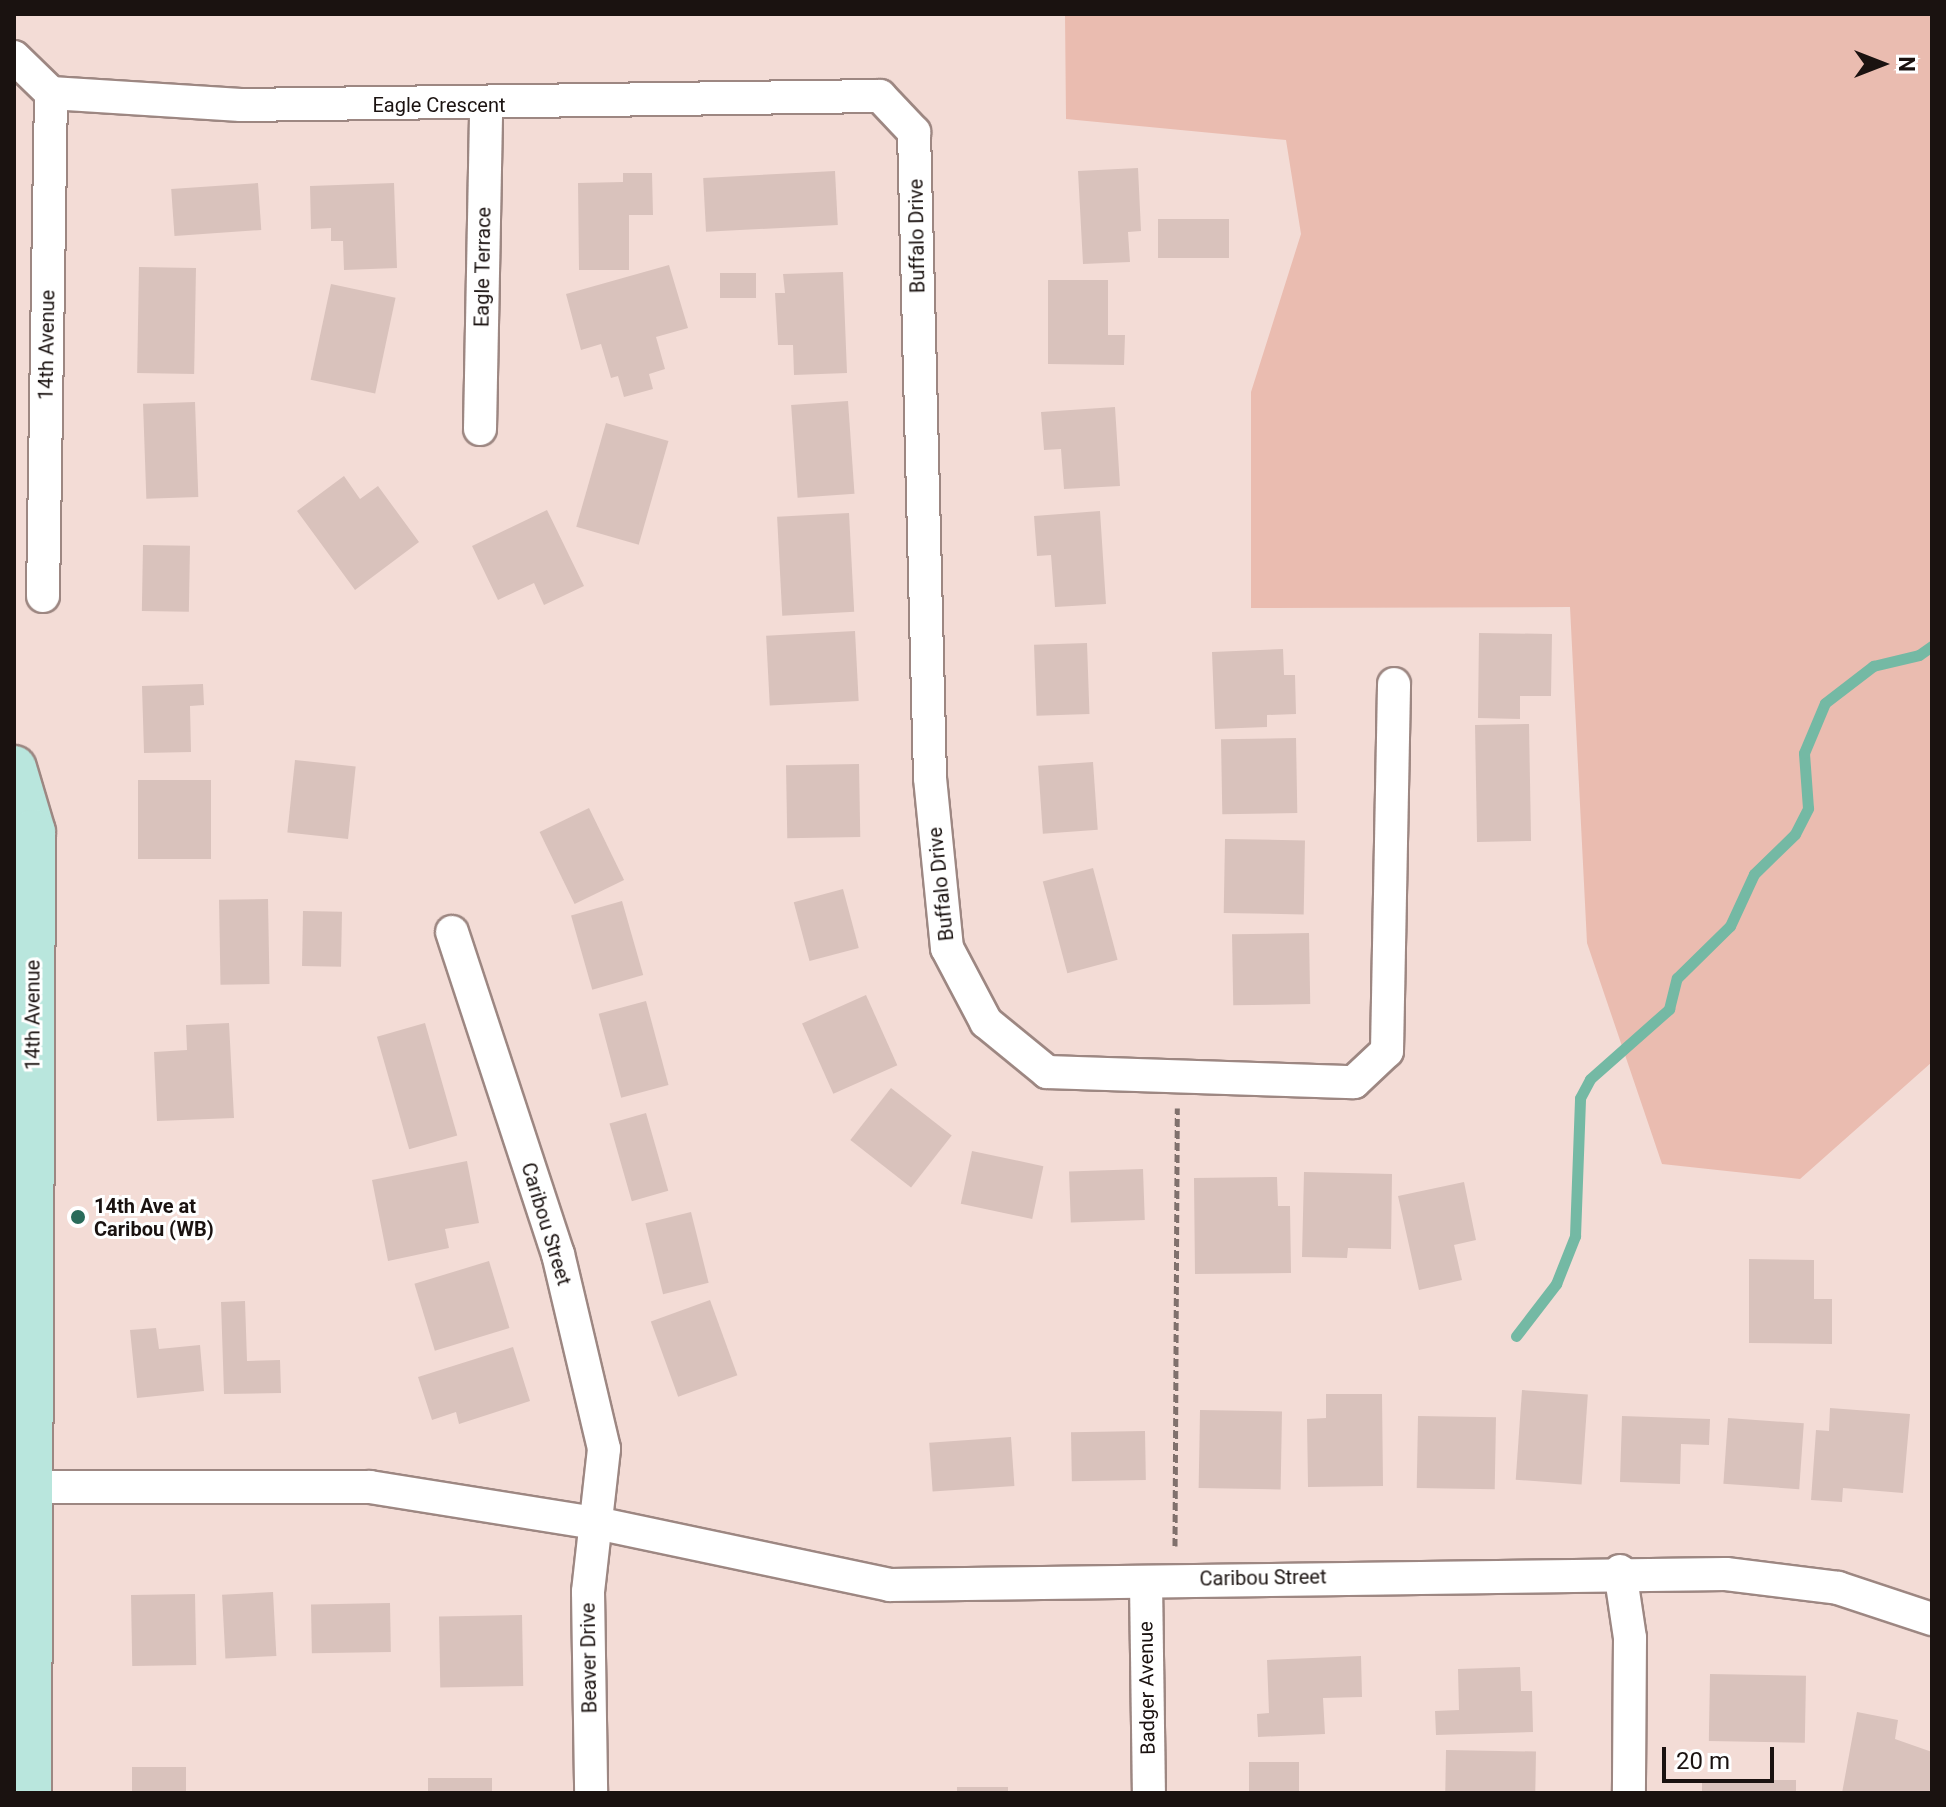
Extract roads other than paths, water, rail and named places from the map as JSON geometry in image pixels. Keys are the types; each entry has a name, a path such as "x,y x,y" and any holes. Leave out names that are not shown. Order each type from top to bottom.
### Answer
{"street":[{"path":"14,57 51,93"},
{"name":"Eagle Crescent","path":"51,93 241,105 486,105 880,96"},
{"name":"14th Avenue","path":"43,596 51,93"},
{"name":"Buffalo Drive","path":"880,96 914,132 930,778 947,948 986,1022 1047,1072 1354,1082 1387,1051 1394,684"},
{"name":"Eagle Terrace","path":"480,429 486,105"},
{"name":"14th Avenue","path":"14,768 33,832 29,1793"},
{"name":"Caribou Street","path":"452,932 558,1254 604,1449 596,1523"},
{"name":"Caribou Street","path":"30,1487 370,1487 596,1523 890,1585 1146,1583 1620,1571 1726,1574 1838,1588 1932,1619"},
{"name":"Beaver Drive","path":"591,1793 588,1592 596,1523"},
{"path":"1620,1571 1630,1638 1629,1793"},
{"name":"Badger Avenue","path":"1146,1583 1149,1793"}],"waterway":[{"path":"1516,1336 1556,1284 1575,1236 1580,1098 1590,1079 1669,1009 1677,978 1730,926 1754,874 1795,834 1808,808 1804,753 1825,703 1873,666 1919,655 1932,646"}],"place":[{"name":"14th Ave at Caribou (WB)","path":"78,1217"}]}
